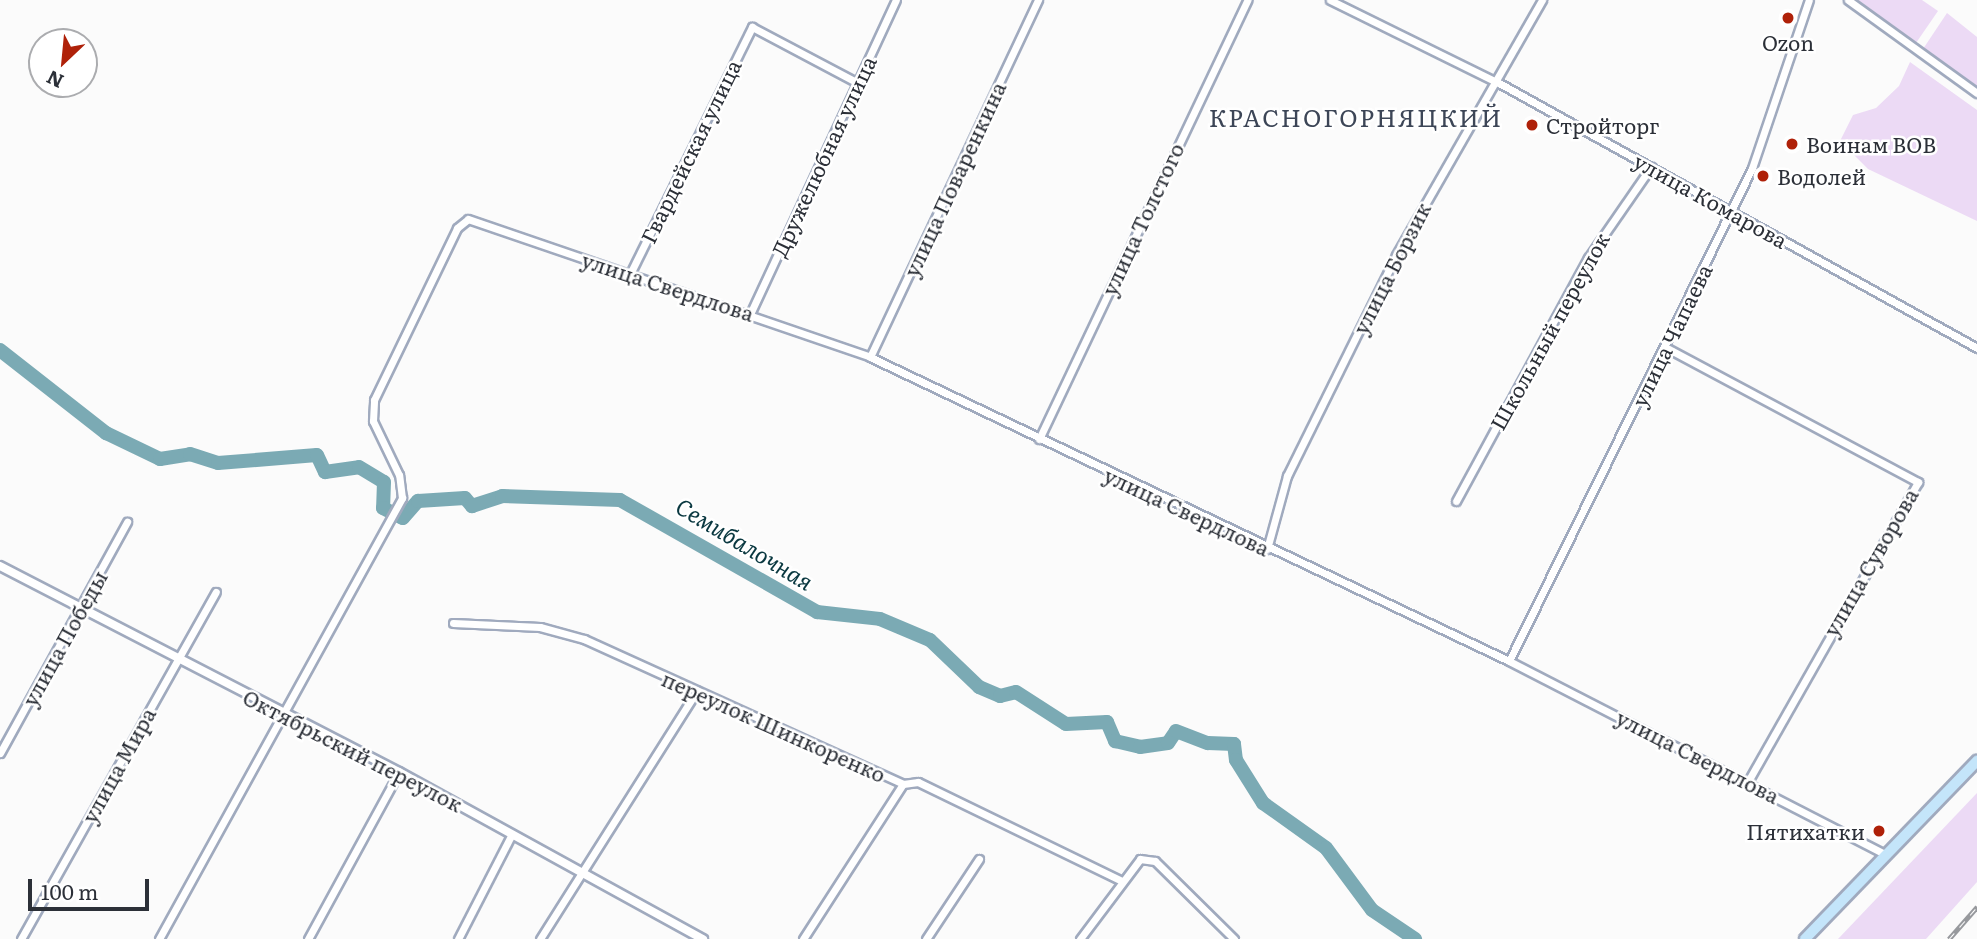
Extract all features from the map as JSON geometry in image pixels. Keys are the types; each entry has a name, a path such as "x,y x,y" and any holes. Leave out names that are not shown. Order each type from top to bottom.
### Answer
{"main road":[{"path":"1805,939 1977,761"}],"street":[{"name":"Дружелюбная улица","path":"751,312 896,0"},
{"name":"улица Поваренкина","path":"870,357 1038,0"},
{"name":"улица Толстого","path":"1039,439 1247,0"},
{"name":"улица Комарова","path":"1330,0 1499,83 1977,348"},
{"name":"улица Борзик","path":"1267,549 1287,476 1396,255 1499,83 1542,0"},
{"name":"улица Чапаева","path":"1508,661 1732,211 1769,125 1809,0"},
{"path":"1848,0 1977,93"},
{"name":"Гвардейская улица","path":"629,276 752,27 856,82"},
{"name":"Школьный переулок","path":"1456,501 1588,258 1651,167"},
{"name":"улица Свердлова","path":"284,714 396,511 402,486 373,421 374,400 457,228 468,219 629,276 751,312 870,357 1267,549 1508,661 1748,780 1885,854"},
{"name":"улица Суворова","path":"1665,347 1918,482 1748,780"},
{"name":"улица Победы","path":"0,753 127,522"},
{"name":"Октябрьский переулок","path":"0,566 177,661 399,772 703,939"},
{"name":"улица Мира","path":"21,939 216,592"},
{"name":"переулок Шинкоренко","path":"453,623 540,627 584,639 903,784 918,782 1122,881"},
{"path":"540,939 697,691"},
{"path":"159,939 284,714"},
{"path":"308,939 399,772"},
{"path":"803,939 903,784"},
{"path":"458,939 512,834"},
{"path":"926,939 979,859"},
{"path":"1080,939 1140,859 1155,860 1234,939"}],"shaded area":[{"path":"1858,0 1922,0 1938,11 1916,43"},
{"path":"1947,13 1977,37 1977,88 1923,49"},
{"path":"1910,62 1977,110 1977,221 1868,169 1840,141 1853,115 1876,108 1899,86"},
{"path":"1977,793 1977,882 1926,939 1838,939"}],"waterway":[{"name":"Семибалочная","path":"0,350 106,433 160,459 190,454 218,463 317,455 325,472 359,467 384,482 383,508 403,518 418,501 465,498 472,506 502,496 620,500 817,612 880,619 930,640 979,687 1000,696 1016,692 1066,724 1107,722 1115,741 1140,747 1168,743 1176,731 1208,743 1234,744 1236,760 1263,803 1326,848 1372,910 1415,939"}],"railway":[{"path":"1949,939 1977,907"}],"place":[{"name":"Ozon","path":"1788,18"},
{"name":"Стройторг","path":"1532,125"},
{"name":"Воинам ВОВ","path":"1792,144"},
{"name":"Водолей","path":"1763,176"},
{"name":"Пятихатки","path":"1879,831"}],"district":[{"name":"КРАСНОГОРНЯЦКИЙ","path":"1356,117"}]}
